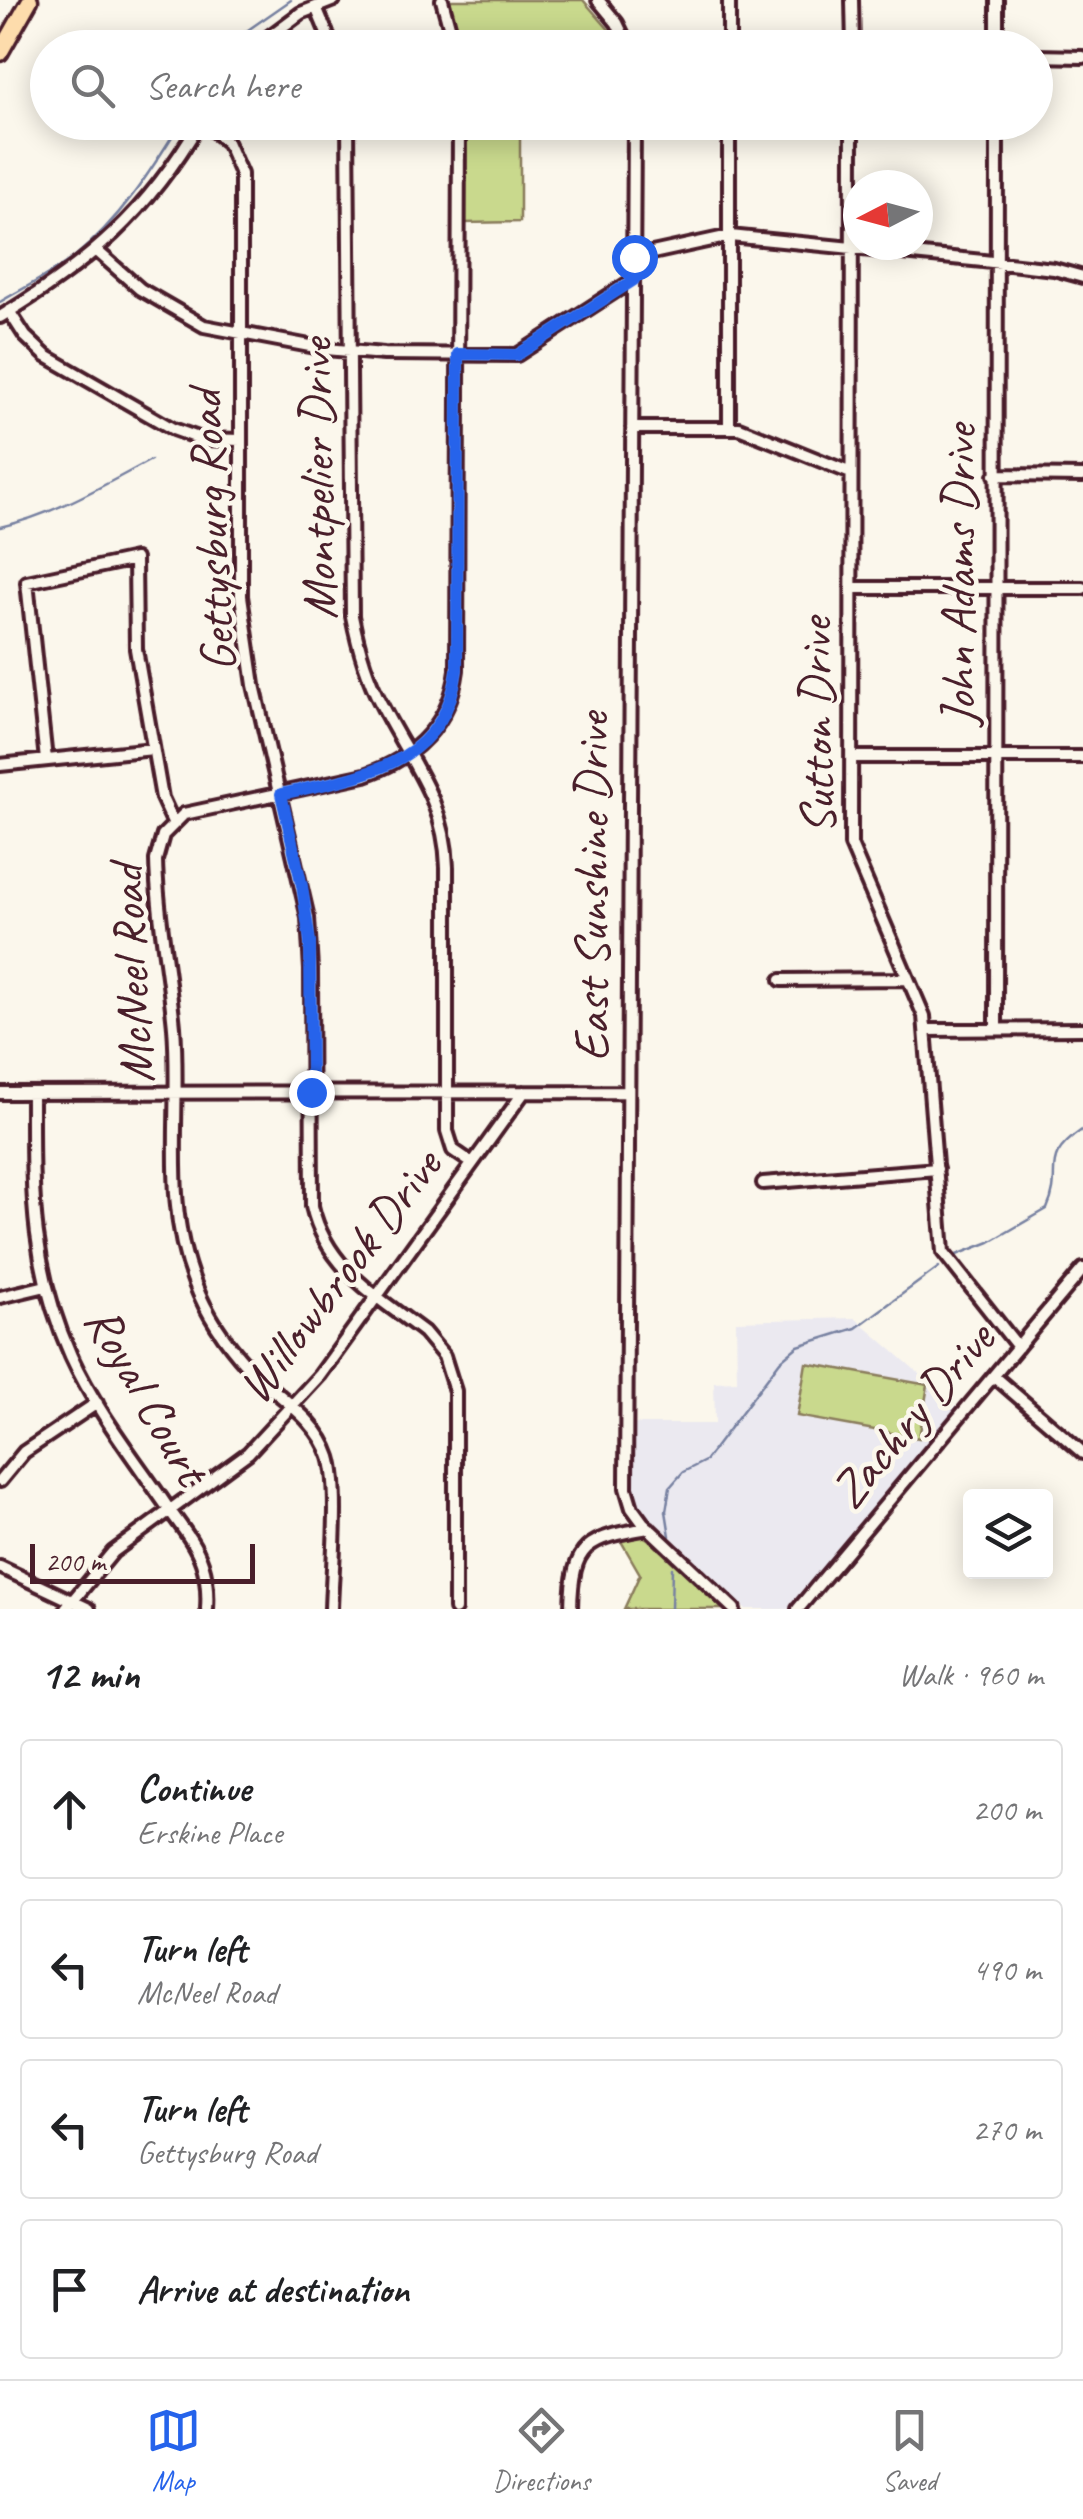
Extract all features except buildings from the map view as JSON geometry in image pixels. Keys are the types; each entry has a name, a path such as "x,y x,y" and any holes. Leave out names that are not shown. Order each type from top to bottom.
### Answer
{"main road":[{"path":"2,44 30,0"}],"street":[{"path":"275,30 334,0"},
{"path":"442,0 450,30"},
{"path":"598,0 620,30"},
{"path":"729,0 729,30"},
{"path":"852,0 853,30"},
{"path":"997,0 997,30"},
{"path":"316,7 326,30"},
{"path":"1053,56 1083,57"},
{"path":"190,140 167,176 121,229 56,282 4,314 46,356 173,429 202,439 240,440"},
{"name":"Gettysburg Road","path":"224,140 234,152 241,174 241,596 246,641 302,886 310,942 311,1192 316,1222 339,1264 436,1343 454,1384 455,1609"},
{"name":"Montpelier Drive","path":"348,140 352,616 363,664 436,804 447,852 446,1132 450,1144 472,1164"},
{"name":"McNeel Road","path":"331,1609 332,1465 319,1434 229,1344 196,1286 176,1212 174,1028 156,867 158,847 172,822 194,810 364,775 410,754 442,718 457,670 459,140"},
{"name":"East Sunshine Drive","path":"634,140 626,1488 632,1508 649,1528 734,1609"},
{"path":"729,426 730,140"},
{"name":"Sutton Drive","path":"852,140 852,170"},
{"name":"John Adams Drive","path":"996,1029 997,140"},
{"path":"634,257 730,236 843,247"},
{"path":"97,251 125,279 204,326 351,351 517,355 634,280"},
{"path":"933,256 1054,269 1083,277"},
{"name":"Sutton Drive","path":"852,260 853,853 926,1030 946,1258 1018,1347"},
{"path":"632,428 729,426 851,472"},
{"path":"995,476 1083,476"},
{"path":"46,760 27,582 135,559 136,649 162,798 172,822"},
{"path":"852,588 1083,588"},
{"path":"0,765 153,749"},
{"path":"851,757 1083,757"},
{"path":"782,980 908,979"},
{"path":"926,1030 1083,1029"},
{"name":"Willowbrook Drive","path":"69,1605 113,1552 248,1452 292,1407 329,1365 524,1092"},
{"path":"0,1093 627,1092"},
{"name":"Royal Court","path":"32,1093 33,1215 46,1286 73,1359 97,1403 201,1560 207,1609"},
{"path":"763,1183 937,1168"},
{"name":"Zachry Drive","path":"798,1609 1083,1269"},
{"path":"0,1297 46,1286"},
{"path":"994,1376 1083,1454"},
{"path":"0,1481 24,1452 97,1403"},
{"path":"571,1609 572,1576 584,1550 609,1535 649,1528"},
{"path":"0,1566 69,1605 89,1609"}],"shaded area":[{"path":"855,1318 958,1407 790,1609 746,1609 639,1503 633,1485 634,1424 715,1424 714,1382 737,1381 736,1321"}],"green space":[{"path":"451,0 583,0 609,30 454,30 449,10"},
{"path":"463,140 520,140 520,222 463,223"},
{"path":"806,1363 928,1385 919,1438 797,1416"},
{"path":"642,1536 723,1609 624,1609 640,1574 621,1541"}],"waterway":[{"path":"248,30 291,0"},
{"path":"0,302 56,269 90,243 133,194 170,140"},
{"path":"0,527 59,507 151,460"},
{"path":"954,1256 990,1242 1047,1209 1056,1158 1083,1129"},
{"path":"670,1536 666,1511 670,1487 683,1472 705,1461 780,1361 798,1346 856,1328 939,1267"},
{"path":"671,1609 672,1568"}],"route":[{"path":"311,1092 310,942 281,794 364,775 399,761 428,738 448,706 457,670 458,354 517,355 634,280 634,257"}]}
